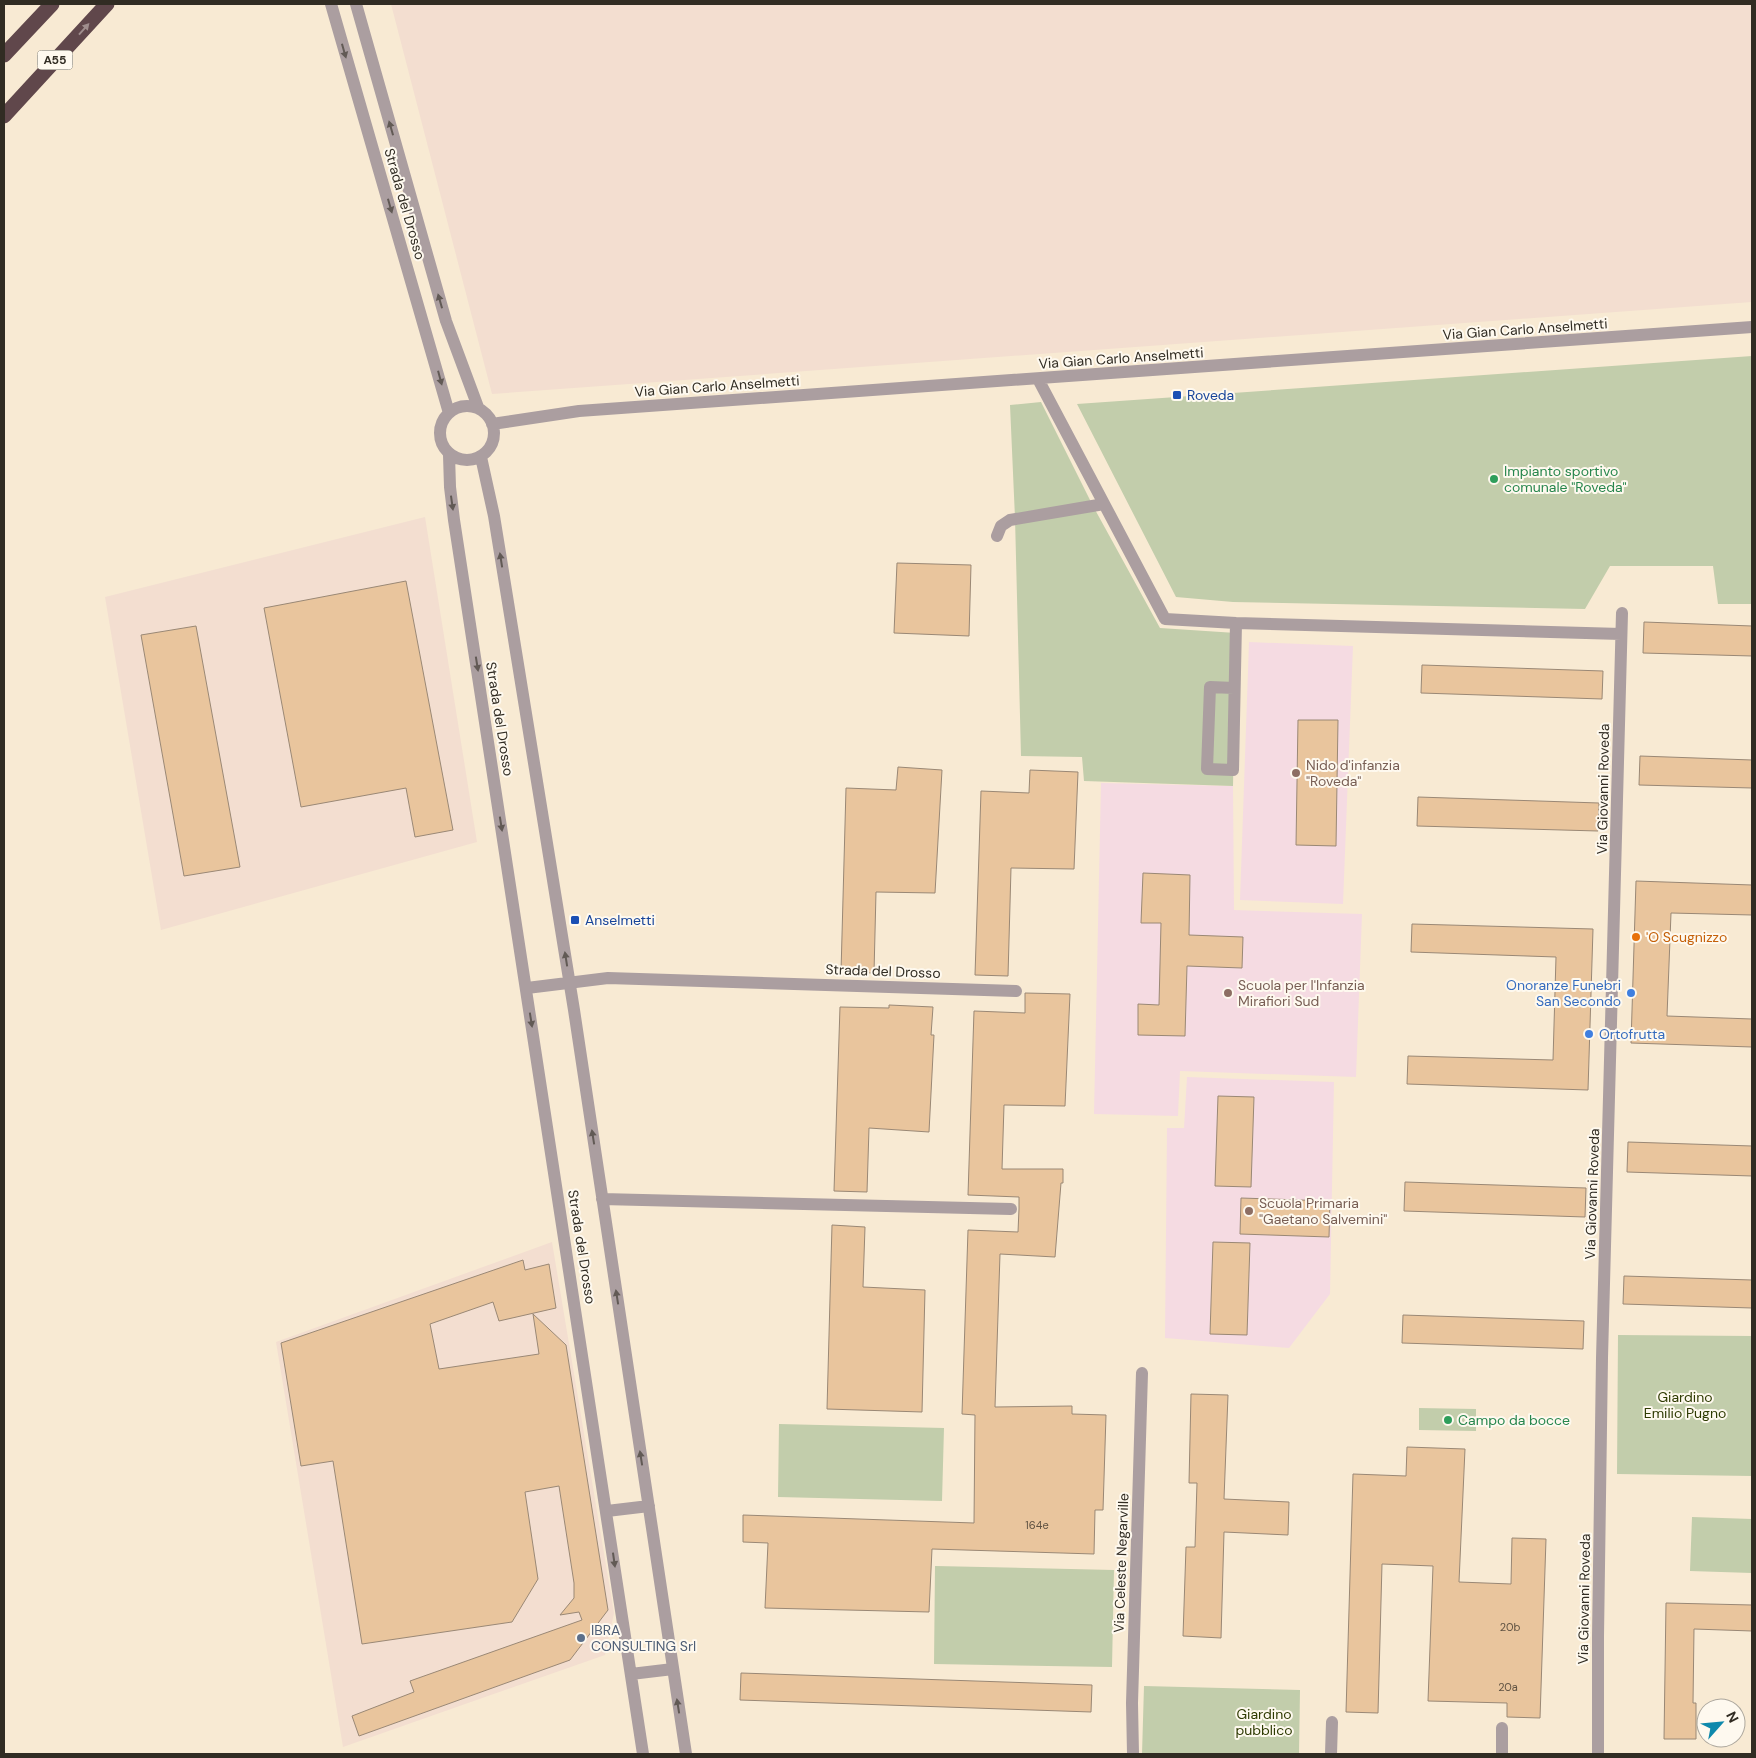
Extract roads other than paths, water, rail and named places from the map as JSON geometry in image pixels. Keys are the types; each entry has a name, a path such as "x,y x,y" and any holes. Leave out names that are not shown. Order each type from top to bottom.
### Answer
{"highway":[{"path":"4,55 52,4"},
{"name":"A55","path":"4,116 107,4"}],"street":[{"name":"Strada del Drosso","path":"331,4 449,413"},
{"name":"Strada del Drosso","path":"356,4 446,322 478,407"},
{"name":"Via Gian Carlo Anselmetti","path":"492,424 579,411 1752,328"},
{"path":"1038,379 1165,619 1236,623 1621,634"},
{"path":"460,407 478,407 492,424 494,435 489,448 481,457 462,460 449,454 442,444 440,433 442,421 449,413 460,407"},
{"name":"Strada del Drosso","path":"449,454 453,512 644,1754"},
{"name":"Strada del Drosso","path":"481,457 494,516 569,982 686,1754"},
{"path":"997,536 1001,526 1010,520 1104,504"},
{"name":"Via Giovanni Roveda","path":"1598,1754 1602,1358 1622,613"},
{"path":"1234,688 1210,687 1207,769 1233,770 1236,623"},
{"name":"Strada del Drosso","path":"527,988 608,978 1016,991"},
{"name":"Strada del Drosso","path":"602,1199 1011,1209"},
{"name":"Via Celeste Negarville","path":"1133,1754 1132,1703 1142,1373"},
{"path":"607,1512 649,1506"},
{"path":"631,1674 673,1669"},
{"path":"1331,1754 1332,1722"},
{"path":"1502,1728 1502,1754"}],"place":[{"name":"Roveda","path":"1177,395"},
{"name":"Impianto sportivo comunale \"Roveda\"","path":"1494,479"},
{"name":"Nido d'infanzia \"Roveda\"","path":"1296,773"},
{"name":"Anselmetti","path":"575,920"},
{"name":"'O Scugnizzo","path":"1636,937"},
{"name":"Scuola per l'Infanzia Mirafiori Sud","path":"1228,993"},
{"name":"Onoranze Funebri San Secondo","path":"1631,993"},
{"name":"Ortofrutta","path":"1589,1034"},
{"name":"Scuola Primaria \"Gaetano Salvemini\"","path":"1249,1211"},
{"name":"Campo da bocce","path":"1448,1420"},
{"name":"IBRA CONSULTING Srl","path":"581,1638"}],"park label":[{"name":"Giardino Emilio Pugno","path":"1685,1405"},
{"name":"Giardino pubblico","path":"1264,1722"}]}
